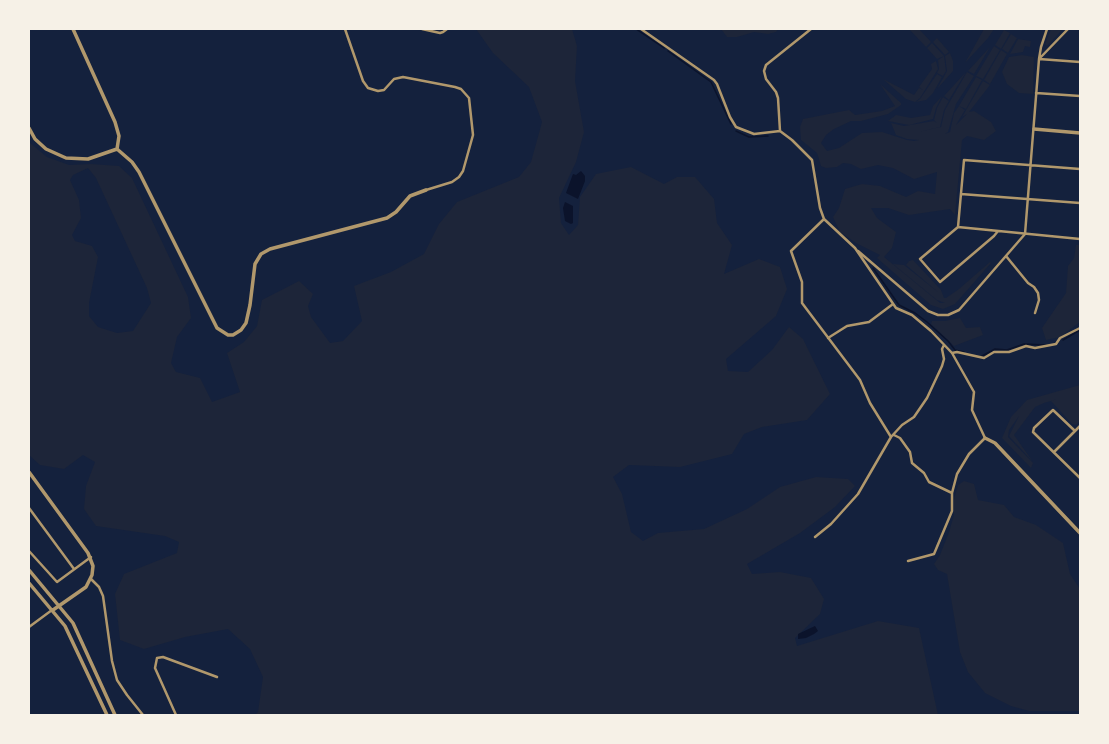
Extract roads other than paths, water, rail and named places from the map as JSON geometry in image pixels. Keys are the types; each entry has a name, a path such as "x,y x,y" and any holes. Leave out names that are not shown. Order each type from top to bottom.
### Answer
{"street":[{"path":"73,29 114,122 119,136 117,149"},
{"path":"117,149 132,162 139,172 217,328 228,335 233,335 241,330 246,323 250,305 255,264 261,254 270,249 387,218 396,212 410,196 452,182 459,177 463,171 473,135 469,98 461,89 455,87 403,77 394,79 384,90 378,91 368,88 363,81 345,29"},
{"path":"422,29 440,33 447,29"},
{"path":"641,29 714,80 736,127 754,134 780,131 792,140 812,160 820,208 824,219 928,311 938,315 948,315 959,310 1025,234 1039,59 1047,29"},
{"path":"780,131 778,98 776,92 766,79 764,71 766,65 811,29"},
{"path":"1039,59 1068,29"},
{"path":"1039,59 1080,62"},
{"path":"1036,93 1080,96"},
{"path":"29,128 35,139 46,149 66,158 88,158 117,149"},
{"path":"1034,129 1080,133"},
{"path":"998,231 940,282 920,259 958,227 964,160 1080,169"},
{"path":"961,194 1080,203"},
{"path":"824,219 791,251 802,282 802,302 860,380 870,403 891,437"},
{"path":"958,227 1080,239"},
{"path":"855,248 896,308 912,315 952,353 974,392 972,410 985,438 995,443 1078,528 1080,533"},
{"path":"1006,256 1038,293 1039,300 1035,313"},
{"path":"828,338 847,326 869,322 893,304"},
{"path":"952,353 957,352 984,358 994,352 1010,352 1026,346 1035,348 1056,344 1060,338 1080,328"},
{"path":"815,537 830,524 858,494 891,437 902,425 914,417 932,391 944,359 942,350 944,345"},
{"path":"1075,431 1053,410 1034,428 1033,432 1080,477"},
{"path":"1054,452 1080,426"},
{"path":"894,435 900,438 910,452 912,463 924,473 929,482 952,493"},
{"path":"908,561 934,554 952,511 952,493 957,474 968,454 985,438"},
{"path":"29,472 91,557 93,570 91,579 86,587 29,626"},
{"path":"29,508 74,569"},
{"path":"29,551 57,582 91,557"},
{"path":"29,570 60,605 72,623 116,715"},
{"path":"91,579 99,586 103,596 112,661 117,680 143,715"},
{"path":"29,583 53,610 71,636 107,715"},
{"path":"176,715 155,668 157,658 164,656 217,677"}],"waterway":[{"path":"636,29 664,48"},
{"path":"668,51 711,82 731,124"},
{"path":"736,131 749,137 768,136"},
{"path":"873,268 899,305 915,313 927,322 948,341 955,350 964,352"},
{"path":"1063,340 1080,330"},
{"path":"982,356 995,349 1007,350 1024,344 1046,345"}]}
